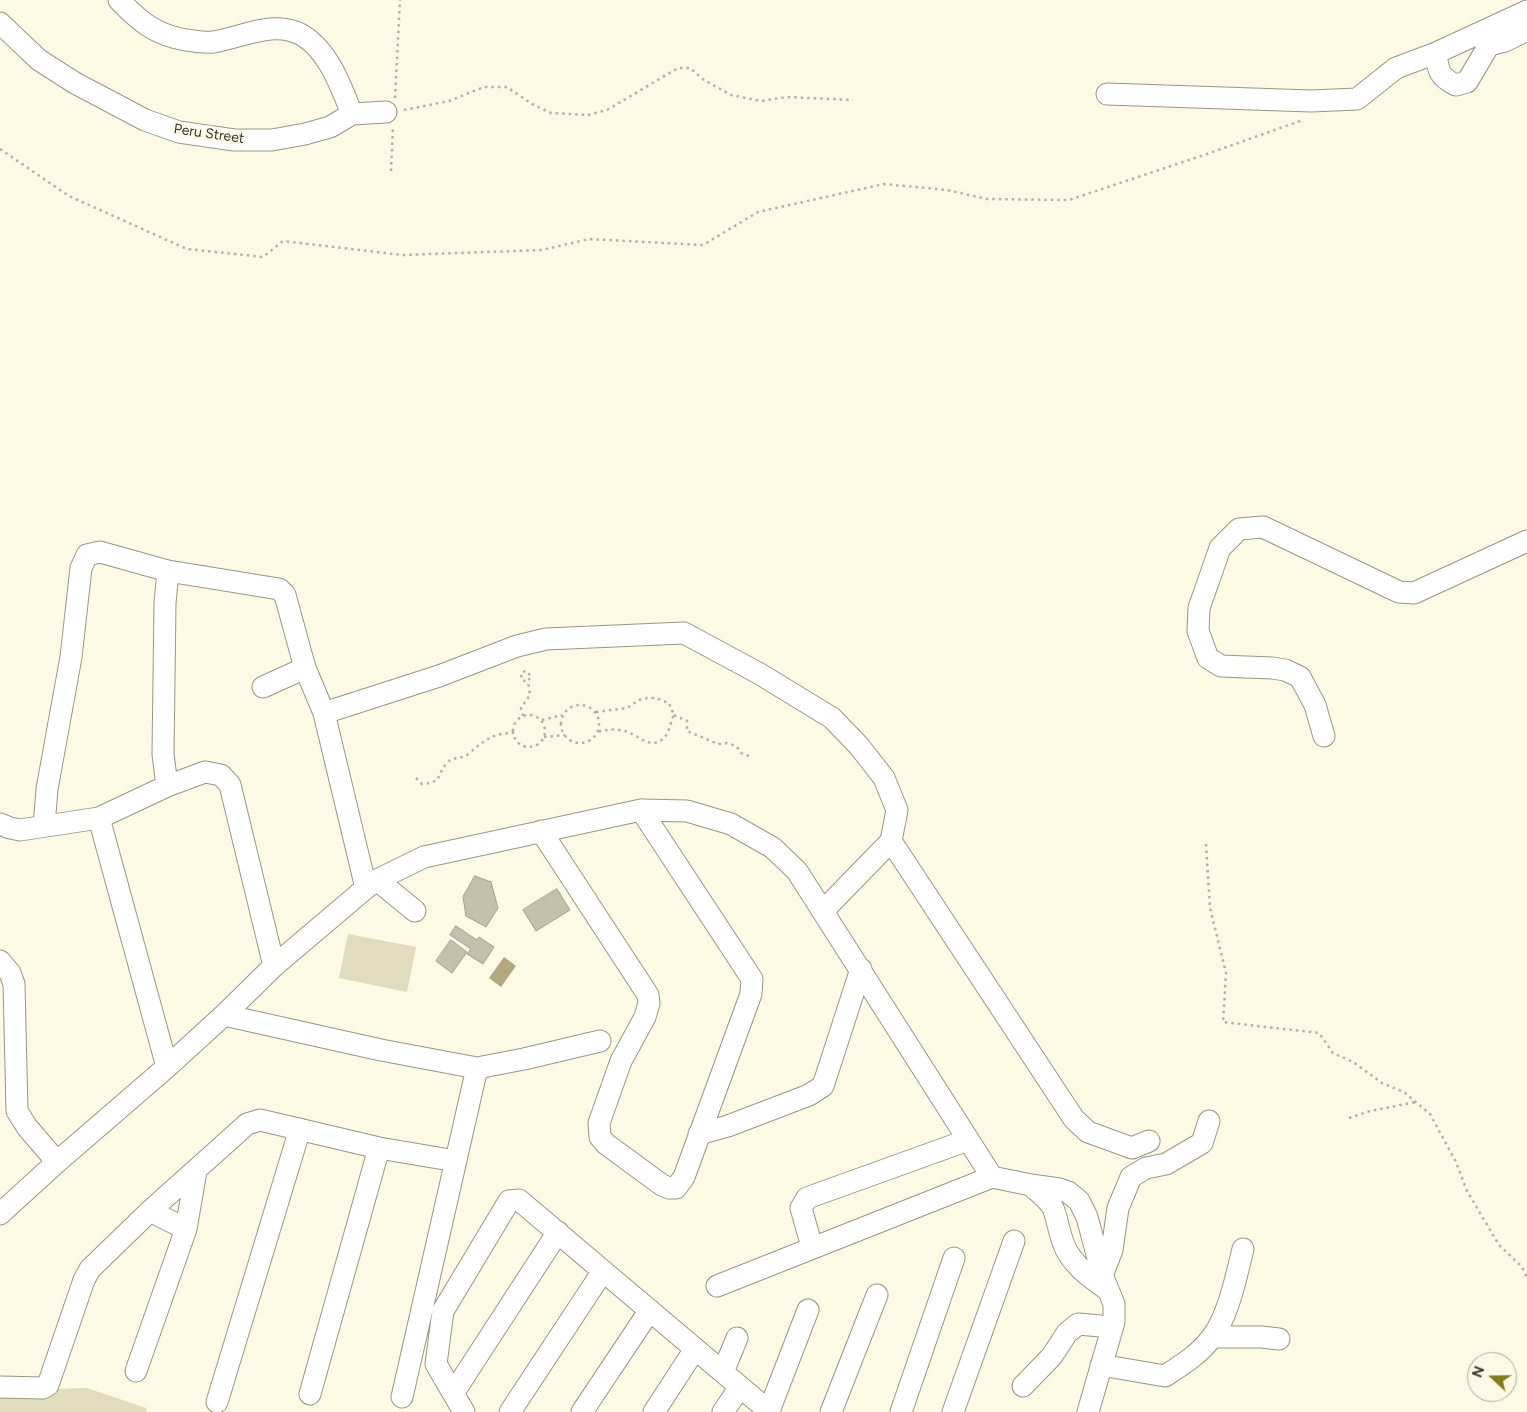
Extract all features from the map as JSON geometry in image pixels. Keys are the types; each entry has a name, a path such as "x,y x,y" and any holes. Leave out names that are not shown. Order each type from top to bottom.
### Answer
{"street":[{"path":"119,0 133,14 154,30 170,37 208,42 270,28 291,30 303,36 323,55 339,82 352,114"},
{"path":"1107,94 1311,101 1357,99 1396,68 1436,53 1486,38 1527,11"},
{"name":"Peru Street","path":"0,22 39,60 75,83 145,120 179,132 234,140 272,140 330,127 352,114 390,112"},
{"path":"1486,38 1505,41 1527,30"},
{"path":"1436,53 1438,68 1445,80 1456,85 1467,82 1486,38"},
{"path":"1324,736 1315,705 1300,677 1285,670 1272,668 1221,666 1208,658 1198,631 1199,608 1220,548 1239,529 1263,527 1400,592 1414,593 1527,541"},
{"path":"44,826 47,789 71,657 81,568 87,555 100,552 168,571 279,589 285,595 305,668 324,713 371,884 415,911"},
{"path":"167,786 163,754 165,603 168,571"},
{"path":"324,713 439,676 517,646 546,639 684,633 760,674 832,718 859,746 884,778 897,810 891,841 824,910"},
{"path":"263,687 305,668"},
{"path":"0,824 20,830 99,818 167,786 205,772 221,775 230,785 274,966"},
{"path":"541,832 648,995 649,1003 645,1017 621,1062 599,1123 600,1137 606,1144 662,1185 676,1188 684,1177 698,1134 751,994 752,979 641,810"},
{"path":"0,1214 224,1016 274,966 371,884 424,857 486,842 641,810 688,811 731,824 773,848 798,871 862,969 992,1177"},
{"path":"99,818 167,1067"},
{"path":"891,841 1074,1118 1088,1132 1132,1148 1148,1141"},
{"path":"0,961 10,973 14,984 7,1027 17,1111 57,1162"},
{"path":"698,1134 728,1126 830,1086 862,969"},
{"path":"224,1016 381,1050 477,1068 600,1041 640,1029"},
{"path":"600,1041 621,1062"},
{"path":"402,1396 477,1068"},
{"path":"0,1387 43,1388 48,1385 84,1280 90,1270 150,1211 247,1124 260,1120 380,1148 456,1160"},
{"path":"1102,1283 1112,1250 1118,1208 1131,1177 1146,1168 1166,1164 1202,1143 1209,1121"},
{"path":"217,1402 300,1128"},
{"path":"812,1247 801,1208 807,1198 968,1140"},
{"path":"310,1394 380,1148"},
{"path":"136,1372 186,1229 196,1171"},
{"path":"717,1286 992,1177 1068,1192 1079,1200 1087,1217 1102,1283 1114,1304 1112,1327 1088,1412"},
{"path":"1031,1185 1049,1201 1064,1245 1080,1270 1102,1283"},
{"path":"464,1412 436,1364 443,1311 509,1201 519,1200 769,1411 808,1310"},
{"path":"150,1211 186,1229"},
{"path":"454,1392 558,1232"},
{"path":"1064,1245 1091,1235"},
{"path":"953,1412 1014,1241"},
{"path":"1101,1366 1165,1376 1188,1361 1213,1337 1233,1289 1243,1249"},
{"path":"901,1412 954,1258"},
{"path":"510,1412 603,1271"},
{"path":"831,1412 877,1295"},
{"path":"582,1412 650,1310"},
{"path":"1023,1386 1052,1356 1066,1333 1078,1324 1112,1327"},
{"path":"1213,1337 1279,1339"},
{"path":"723,1372 737,1338"},
{"path":"654,1412 695,1349"},
{"path":"723,1412 740,1387"}],"path":[{"path":"391,171 390,112 400,0"},
{"path":"390,112 426,107 484,88 507,87 532,104 551,113 588,115 607,110 678,68 690,68 704,80 731,95 761,101 787,97 853,100"},
{"path":"0,149 69,196 187,249 263,257 283,241 402,255 542,250 589,239 703,245 758,212 884,184 946,190 986,199 1068,200 1312,117"},
{"path":"523,716 521,708 530,694 528,680 531,677 529,672 522,672 521,679 528,680"},
{"path":"542,720 545,727 544,737 538,745 528,747 518,742 514,733 515,723 523,716 532,715 542,720 563,715 572,706 578,704 585,705 596,712 627,708 639,700 655,698 669,703 674,715 687,721 687,731 718,744 733,744 741,753 749,756"},
{"path":"563,715 561,726 565,735 572,741 582,743 591,739 598,732 599,724 596,712"},
{"path":"598,732 616,730 628,732 648,743 655,742 666,734 674,715"},
{"path":"416,778 422,784 432,783 440,776 446,763 455,757 465,756 492,736 514,733"},
{"path":"544,737 565,735"},
{"path":"1206,844 1210,908 1226,973 1223,1022 1319,1033 1333,1053 1353,1062 1382,1083 1404,1092 1416,1102 1430,1114 1456,1162 1467,1191 1499,1245 1522,1267 1527,1278"},
{"path":"1349,1118 1370,1111 1416,1102"}],"shaded area":[{"path":"348,934 416,947 407,992 339,978"},
{"path":"504,957 516,966 501,987 489,978"},
{"path":"87,1388 146,1408 147,1412 0,1412 0,1391"}],"building":[{"path":"475,876 491,882 498,908 486,927 466,916 463,897"},
{"path":"557,889 570,910 536,931 523,910"},
{"path":"456,926 477,940 479,937 494,947 483,964 467,954 471,949 450,935"},
{"path":"451,940 467,952 452,973 436,961"}]}
